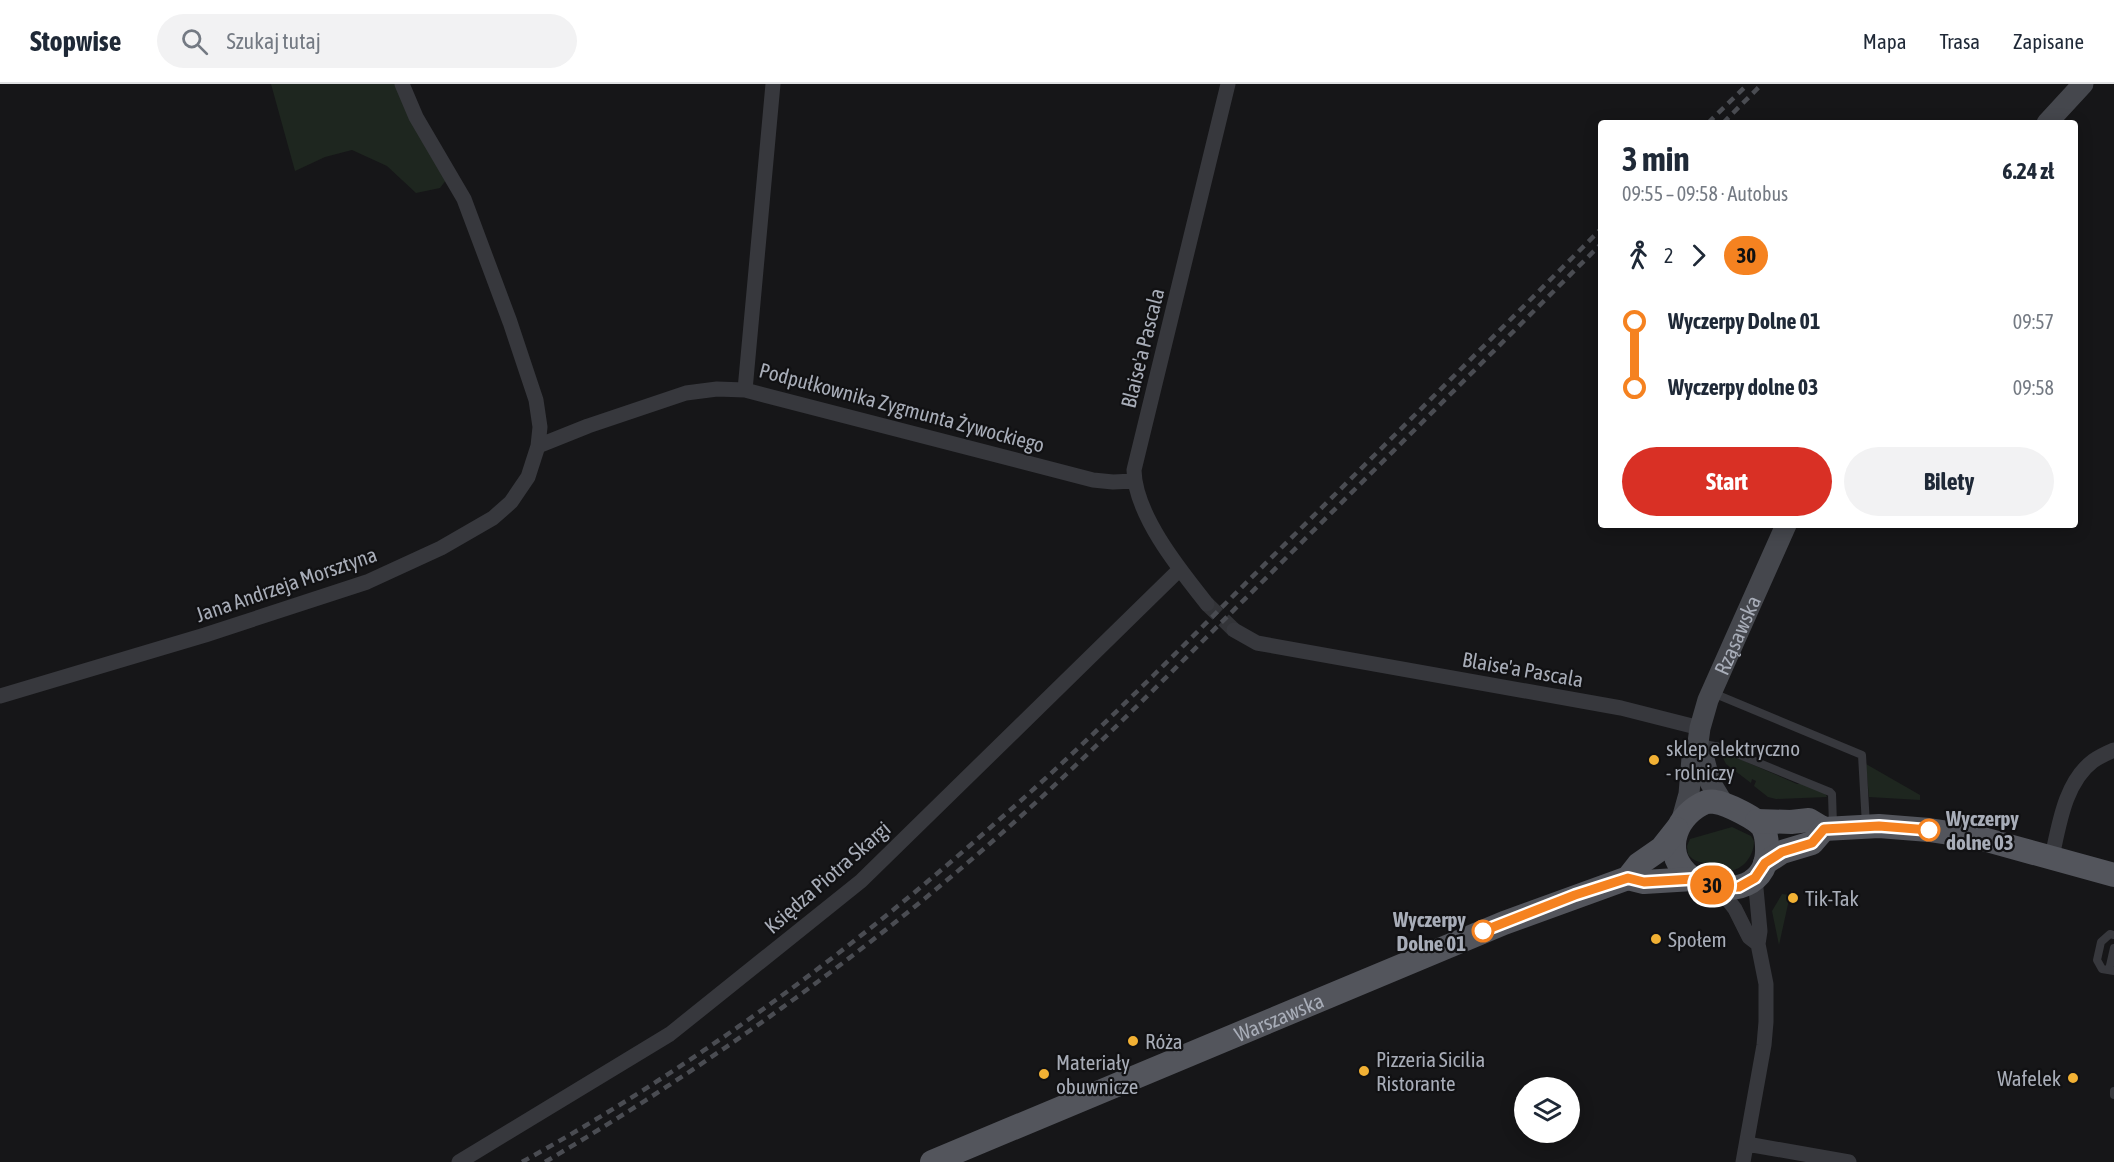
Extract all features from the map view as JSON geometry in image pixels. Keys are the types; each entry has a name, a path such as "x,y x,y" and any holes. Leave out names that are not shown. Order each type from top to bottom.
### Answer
{"main road":[{"path":"1760,871 1766,839 1763,827 1757,821 1715,801 1706,802 1691,810 1679,824 1676,851 1685,872 1693,879 1719,888 1739,887 1760,871 1782,852 1812,843 1828,828"},
{"path":"1757,821 1809,820 1828,828 1929,830 1976,837 2114,875"},
{"name":"Warszawska","path":"932,1162 1493,927 1628,878 1639,864 1662,848 1679,824"},
{"name":"Warszawska","path":"1628,878 1644,882 1693,879"}],"street":[{"name":"Jana Andrzeja Morsztyna","path":"0,696 356,586 441,548 493,518 512,502 528,477 538,446 540,427 536,400 464,198 416,117 402,84"},
{"name":"Podpułkownika Zygmunta Żywockiego","path":"773,84 745,390 1093,480 1134,481"},
{"name":"Blaise'a Pascala","path":"1207,604 1179,570 1142,508 1134,481 1136,458 1228,84"},
{"path":"2050,120 2083,84"},
{"path":"538,446 588,426 686,393 717,389 745,390"},
{"name":"Rząsawska","path":"1679,824 1689,794 1692,758 1712,692 1785,528"},
{"name":"Księdza Piotra Skargi","path":"459,1162 670,1034 861,881 1179,570"},
{"name":"Blaise'a Pascala","path":"1234,630 1257,643 1621,708 1698,740"},
{"path":"1698,740 1710,782 1724,805"},
{"path":"2052,857 2070,790 2080,773 2093,761 2114,750"},
{"path":"1743,1162 1766,1022 1766,984 1758,944 1761,931 1760,871"},
{"path":"1719,888 1736,909 1749,937 1758,944"},
{"path":"1747,1144 1849,1162"}],"lane":[{"path":"1712,692 1862,755 1866,827"},
{"path":"1698,740 1830,792 1833,800 1828,828"},
{"path":"2114,935 2110,934 2101,942 2097,960 2102,969 2112,970 2114,948"}],"shaded area":[{"path":"271,84 402,84 450,175 440,188 416,193 387,166 352,150 325,157 295,171"},
{"path":"1719,750 1797,784 1806,784 1825,793 1827,797 1776,799 1768,797 1754,786 1756,781 1752,779 1751,783 1726,764"},
{"path":"1866,764 1920,795 1920,800 1869,797"},
{"path":"1732,827 1751,836 1754,841 1749,859 1740,867 1735,870 1723,870 1695,860 1688,854 1687,846 1690,839"},
{"path":"1782,894 1790,895 1779,945 1772,911"}],"tunnel":[{"path":"1207,604 1234,630"}],"railway":[{"path":"1711,120 1748,84"},
{"path":"1726,120 1762,84"},
{"path":"522,1162 649,1087 771,1004 830,960 945,867 1035,788 1137,692 1598,232"},
{"path":"545,1162 655,1094 814,985 915,906 1004,832 1152,691 1598,247"}],"bus line":[{"name":"30","path":"1483,931 1575,895 1628,878 1644,882 1693,879 1719,888 1739,887 1755,878 1765,863 1796,846 1812,843 1824,829 1879,826 1929,830"}],"place":[{"name":"sklep elektryczno - rolniczy","path":"1654,760"},
{"name":"Wyczerpy dolne 03","path":"1929,830"},
{"name":"Tik-Tak","path":"1793,898"},
{"name":"Wyczerpy Dolne 01","path":"1483,931"},
{"name":"Społem","path":"1656,939"},
{"name":"Róża","path":"1133,1041"},
{"name":"Pizzeria Sicilia Ristorante","path":"1364,1071"},
{"name":"Materiały obuwnicze","path":"1044,1074"},
{"name":"Wafelek","path":"2073,1078"}]}
